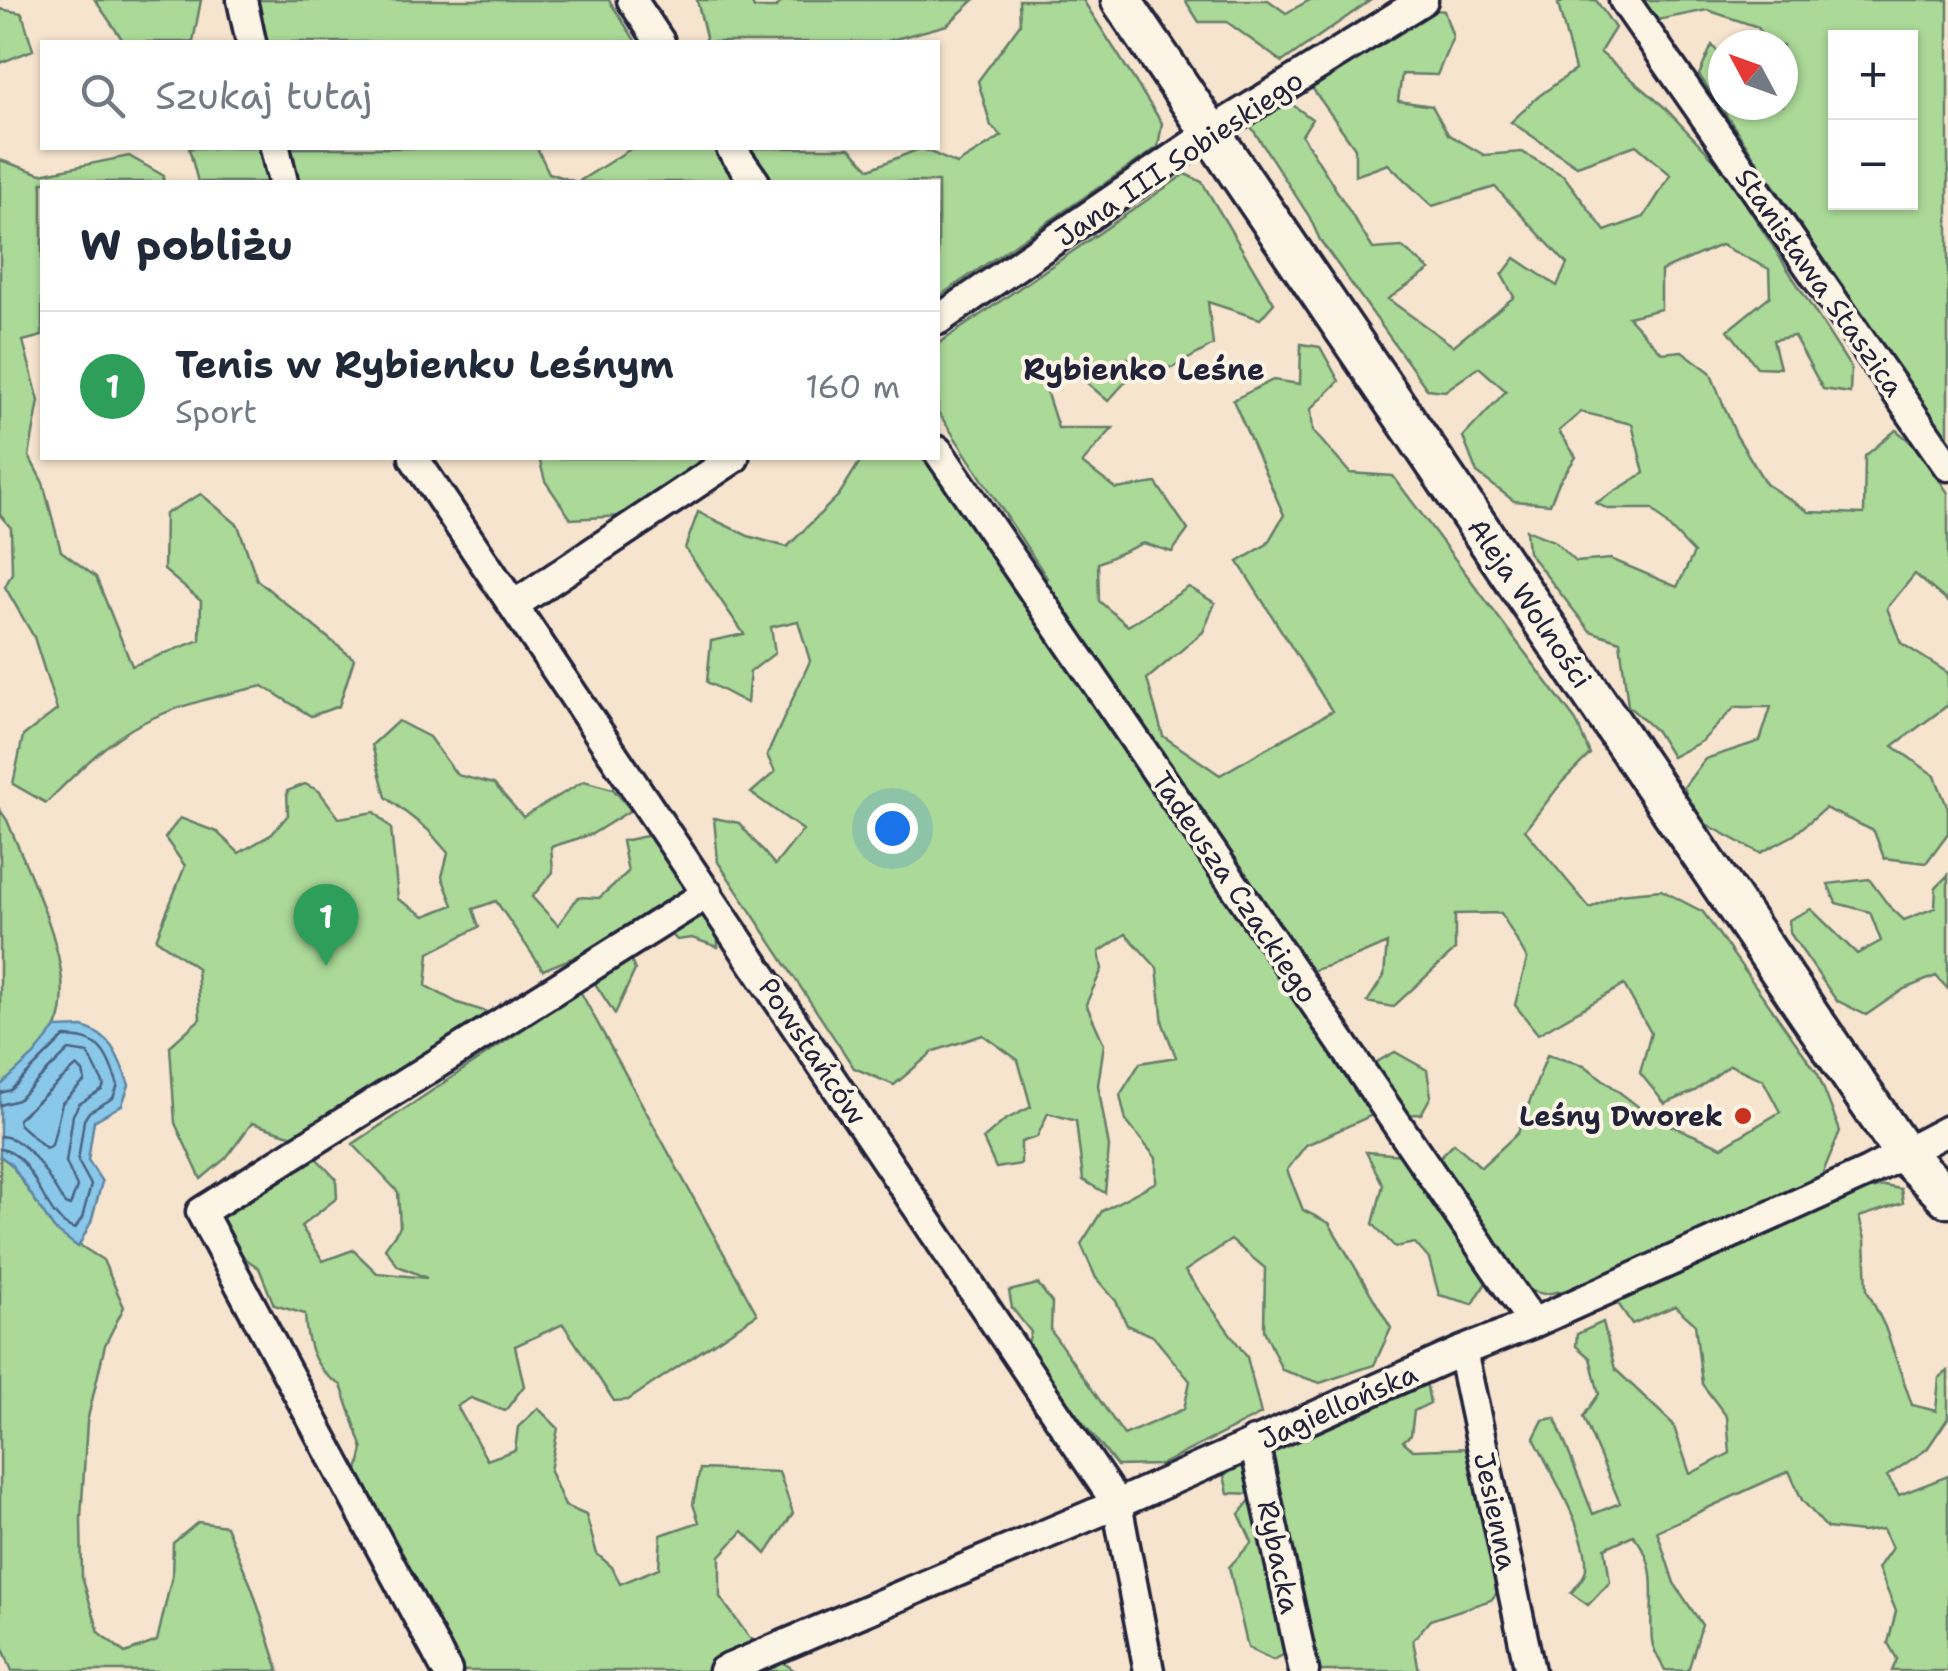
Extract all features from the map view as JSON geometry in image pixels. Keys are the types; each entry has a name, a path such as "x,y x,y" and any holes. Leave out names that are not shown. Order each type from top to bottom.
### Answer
{"street":[{"path":"242,0 252,40"},
{"path":"632,0 659,40"},
{"name":"Aleja Wolności","path":"1122,0 1904,1154 1948,1198"},
{"name":"Jana III Sobieskiego","path":"940,319 1210,132 1424,0"},
{"name":"Stanisława Staszica","path":"1624,0 1948,466"},
{"path":"275,150 282,180"},
{"path":"733,150 754,180"},
{"name":"Tadeusza Czackiego","path":"940,454 1532,1323"},
{"name":"Powstańców","path":"415,460 1117,1504 1149,1671"},
{"path":"514,605 731,460"},
{"path":"447,1671 201,1212 708,893"},
{"name":"Jagiellońska","path":"723,1671 1532,1323 1904,1154 1948,1130"},
{"name":"Jesienna","path":"1462,1351 1530,1671"},
{"name":"Rybacka","path":"1254,1442 1304,1671"}],"green space":[{"path":"95,0 201,0 193,40 123,40"},
{"path":"258,0 609,0 635,40 266,40"},
{"path":"697,0 751,0 754,8 775,8 784,0 974,0 947,25 891,40 705,40"},
{"path":"1019,0 1083,0 1162,123 1158,147 940,296 940,180 581,180 629,150 852,150 870,169 916,150 926,150 957,164 1002,136 991,126 978,81 1020,24"},
{"path":"1185,0 1268,0 1286,13 1310,0 1371,0 1282,62 1227,22 1199,22"},
{"path":"1567,0 1596,0 1615,28 1600,52 1663,106 1724,170 1851,368 1850,393 1823,389 1794,336 1773,340 1780,368 1757,367 1728,330 1770,296 1769,269 1721,245 1661,271 1661,309 1628,317 1662,353 1682,351 1710,372 1736,435 1766,484 1809,512 1864,514 1865,456 1896,430 1919,449 1948,493 1948,602 1915,574 1887,608 1901,643 1948,673 1948,705 1893,746 1935,776 1948,809 1948,833 1926,863 1884,858 1874,831 1825,808 1794,835 1760,853 1693,817 1684,787 1705,759 1760,741 1771,707 1735,707 1702,741 1672,757 1656,731 1628,706 1620,641 1590,631 1528,552 1526,530 1554,541 1576,562 1611,559 1677,587 1694,553 1652,509 1608,509 1596,503 1644,473 1632,424 1581,412 1559,431 1576,457 1550,504 1514,501 1477,473 1463,437 1506,391 1479,367 1445,391 1427,389 1320,240 1309,216 1248,122 1290,103 1312,119 1302,135 1373,249 1402,247 1430,270 1388,299 1453,346 1514,297 1502,275 1515,258 1557,286 1567,264 1495,187 1432,206 1388,164 1355,176 1355,148 1310,85 1421,8 1444,11 1453,37 1437,75 1402,74 1398,101 1432,106 1448,134 1484,155 1522,152 1564,176 1605,231 1644,217 1671,175 1636,145 1577,166 1511,122 1575,70 1558,4"},
{"path":"1641,0 1948,0 1948,444 1729,120 1798,120 1798,30 1759,30 1707,10 1658,20"},
{"path":"0,9 22,13 33,50 0,63"},
{"path":"1708,54 1708,88 1699,75"},
{"path":"190,150 538,150 549,173 570,180 197,180"},
{"path":"129,156 164,176 163,180 40,180 40,337 23,341 39,401 29,456 43,483 61,551 96,577 132,666 200,640 201,601 164,570 165,514 201,494 238,525 257,580 354,659 339,706 311,716 263,686 186,705 156,716 116,739 46,803 13,784 23,736 57,710 34,637 5,587 12,573 11,528 0,515 0,160 41,174"},
{"path":"1185,174 1202,182 1274,303 1260,319 1208,302 1213,345 1172,368 1128,358 1128,379 1108,401 1063,362 1041,375 1058,428 1113,428 1082,463 1116,489 1156,483 1188,530 1172,552 1143,543 1098,563 1099,601 1128,626 1189,587 1215,603 1203,632 1147,679 1163,736 1220,775 1332,711 1238,562 1267,544 1284,515 1233,400 1273,380 1300,384 1301,344 1320,347 1339,381 1311,409 1313,431 1350,473 1393,476 1576,721 1590,754 1525,830 1590,908 1619,894 1661,890 1703,912 1818,1074 1840,1131 1822,1175 1801,1190 1569,1290 1544,1294 1487,1281 1473,1304 1439,1295 1429,1259 1415,1243 1395,1247 1373,1224 1383,1185 1366,1152 1439,1158 1454,1143 1481,1167 1518,1133 1547,1055 1584,1065 1653,1118 1722,1147 1780,1112 1763,1080 1730,1065 1695,1091 1665,1104 1640,1073 1651,1033 1624,985 1538,1034 1515,1005 1527,959 1501,913 1455,914 1455,950 1393,1007 1367,1002 1384,976 1387,943 1308,972 1349,1077 1395,1052 1427,1070 1431,1096 1421,1114 1370,1116 1306,1145 1287,1170 1303,1210 1329,1223 1391,1328 1374,1365 1320,1383 1282,1370 1264,1330 1265,1268 1231,1240 1185,1271 1247,1357 1261,1414 1160,1465 1117,1466 1026,1350 1031,1332 1012,1308 1009,1291 1038,1284 1052,1303 1051,1331 1124,1435 1184,1409 1190,1381 1153,1336 1127,1325 1116,1301 1096,1278 1081,1244 1102,1211 1156,1182 1156,1158 1126,1121 1120,1095 1140,1063 1176,1057 1163,1024 1157,968 1126,934 1099,952 1102,969 1086,1004 1104,1044 1098,1085 1109,1147 1105,1193 1083,1180 1076,1121 1048,1113 1037,1137 1021,1142 1021,1164 996,1168 983,1139 1005,1120 1031,1107 1018,1060 983,1035 934,1051 894,1085 854,1068 718,862 714,818 739,823 775,865 803,830 751,793 775,772 767,755 810,661 798,621 771,627 775,653 750,672 747,703 707,682 711,641 744,634 685,548 698,512 748,536 787,547 839,495 861,460 924,460 1021,598 1047,578 940,415 940,343"},
{"path":"540,460 708,460 658,497 622,516 571,519 545,481"},
{"path":"398,721 429,737 457,775 494,784 523,817 584,781 613,789 631,810 592,834 551,847 553,872 532,897 558,925 578,897 599,898 628,872 622,841 652,835 718,929 718,947 692,938 677,940 648,911 619,934 635,970 615,1014 577,956 543,970 496,901 473,909 479,927 429,953 426,986 458,1003 487,1012 396,1078 296,1137 252,1123 226,1158 201,1179 175,1123 170,1046 200,1019 197,968 156,939 185,866 165,838 180,818 217,832 239,853 272,834 288,815 287,791 305,784 319,791 339,818 375,812 391,828 398,899 425,916 453,905 442,877 448,853 428,830 386,797 372,745"},
{"path":"0,810 38,894 57,950 62,1003 57,1025 47,1042 0,1086"},
{"path":"1948,875 1948,989 1936,976 1904,989 1866,1015 1836,1000 1790,933 1789,920 1811,909 1857,954 1881,941 1870,912 1836,903 1828,884 1869,879 1904,920 1935,908 1936,887"},
{"path":"580,991 757,1314 628,1400 614,1401 563,1324 515,1346 524,1386 505,1411 471,1398 457,1406 487,1460 515,1450 518,1427 538,1408 558,1428 550,1471 565,1506 586,1515 597,1554 612,1567 620,1584 659,1568 661,1535 699,1522 693,1504 700,1469 779,1472 793,1513 766,1554 743,1531 720,1556 720,1597 749,1637 795,1671 455,1671 354,1488 363,1449 341,1385 324,1372 313,1355 305,1314 274,1305 259,1268 236,1252 216,1220 316,1158 336,1179 337,1198 301,1226 323,1261 353,1250 377,1273 427,1278 398,1266 385,1248 400,1227 398,1192 353,1144"},
{"path":"0,1156 11,1164 54,1229 103,1260 124,1307 105,1345 87,1422 82,1577 99,1632 125,1653 157,1641 172,1576 173,1543 198,1522 226,1526 252,1588 279,1671 12,1671 0,1641"},
{"path":"1884,1186 1901,1189 1903,1203 1859,1217 1865,1239 1867,1290 1885,1327 1912,1405 1936,1411 1939,1378 1948,1371 1948,1418 1927,1449 1887,1476 1899,1495 1948,1476 1948,1671 1892,1671 1897,1659 1888,1643 1896,1611 1878,1568 1892,1548 1883,1529 1862,1532 1827,1528 1802,1500 1789,1471 1657,1531 1674,1583 1702,1625 1688,1671 1665,1670 1652,1641 1651,1572 1633,1535 1605,1548 1610,1582 1588,1605 1571,1593 1584,1575 1586,1560 1577,1525 1534,1438 1543,1420 1555,1418 1593,1514 1620,1503 1583,1417 1599,1394 1590,1358 1576,1346 1577,1334 1603,1322 1615,1369 1673,1424 1690,1474 1730,1453 1727,1417 1702,1384 1695,1324 1675,1306 1632,1324 1613,1296 1855,1192"},
{"path":"1426,1381 1430,1403 1414,1411 1411,1435 1403,1441 1413,1450 1473,1448 1501,1588 1491,1600 1430,1620 1413,1640 1419,1671 1306,1671 1303,1645 1273,1660 1248,1648 1229,1567 1252,1542 1239,1514 1255,1494 1228,1493 1222,1467"}],"water":[{"path":"83,1027 108,1042 129,1085 122,1105 94,1121 88,1160 102,1182 91,1222 78,1247 54,1229 11,1164 0,1156 0,1086 56,1028"}],"place":[{"name":"Tenis w Rybienku Leśnym","path":"326,966"},
{"name":"Leśny Dworek","path":"1743,1116"}],"district":[{"name":"Rybienko Leśne","path":"1144,369"}]}
